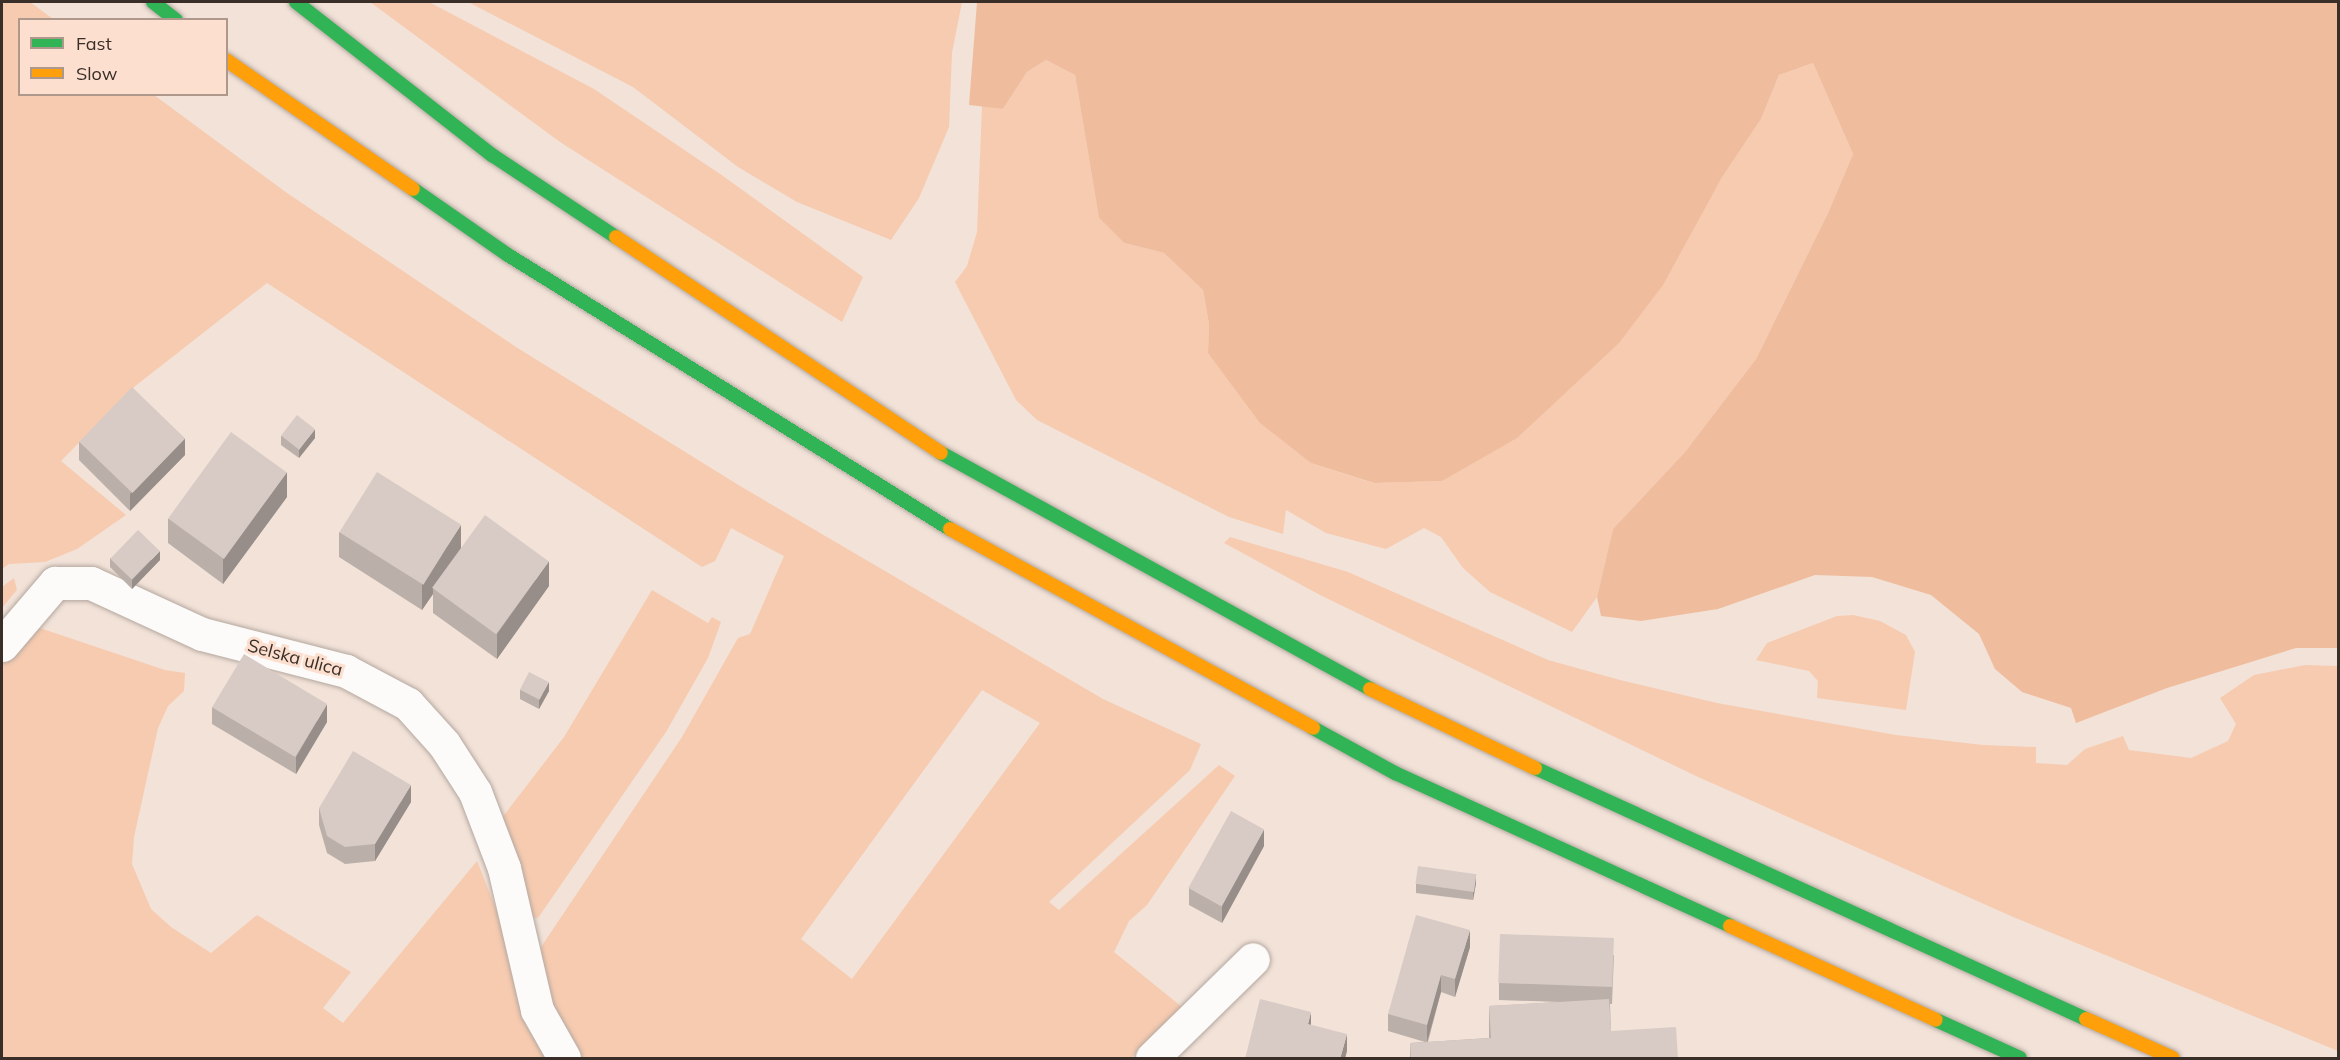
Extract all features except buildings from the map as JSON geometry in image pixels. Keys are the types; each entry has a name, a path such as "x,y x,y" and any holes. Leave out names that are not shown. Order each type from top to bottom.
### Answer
{"highway":[{"path":"153,2 173,18"},
{"path":"296,2 492,155 952,460 1414,713 2173,1059"},
{"path":"228,61 508,255 942,525 1395,773 2020,1059"}],"street":[{"name":"Selska ulica","path":"2,645 55,583 91,583 202,634 346,671 408,704 444,744 475,792 504,868 537,1010 564,1059"},
{"path":"1152,1059 1253,959"}],"shaded area":[{"path":"2,2 30,2 52,18 18,18 18,96 155,96 287,193 516,347 740,486 1103,699 1201,744 1190,770 1049,902 1059,910 1219,765 1235,776 1147,905 1129,921 1114,952 1182,1007 1131,1058 575,1058 539,974 541,947 682,737 738,638 750,634 784,556 731,528 715,561 702,567 267,283 134,387 61,461 126,515 77,549 45,562 9,564 2,569","holes":["982,690 1040,723 852,979 801,939"]},
{"path":"370,2 429,2 594,89 723,176 863,277 842,322 560,142"},
{"path":"468,2 962,2 952,53 949,127 919,198 891,240 797,202 738,167 633,87"},
{"path":"977,2 2338,2 2338,648 2296,648 2167,688 2076,723 2071,708 2022,692 1995,669 1979,634 1931,595 1872,577 1815,575 1718,609 1641,621 1601,616 1597,597 1613,529 1685,452 1756,359 1828,213 1853,154 1813,63 1779,75 1761,119 1721,179 1663,285 1619,343 1517,438 1442,481 1374,483 1311,463 1260,423 1208,353 1209,324 1203,290 1164,253 1124,243 1099,218 1075,75 1046,60 1027,72 1003,109 969,105"},
{"path":"1046,60 1075,75 1099,218 1124,243 1164,253 1203,290 1209,324 1208,353 1311,463 1373,483 1442,481 1721,179 1761,119 1779,75 1813,63 1853,154 1828,213 1756,359 1685,452 1613,529 1597,597 1572,632 1490,592 1463,568 1441,537 1424,528 1386,549 1326,533 1286,510 1283,534 1229,517 1037,420 1016,400 955,282 967,266 977,232 982,106 1003,109 1027,72"},
{"path":"1230,537 1348,572 1548,660 1717,703 1896,735 1983,745 2036,747 2036,763 2067,765 2085,749 2123,736 2129,750 2191,758 2228,741 2236,724 2220,698 2254,675 2305,665 2338,666 2338,1051 2011,916 1696,776 1322,596 1224,543"},
{"path":"14,578 17,590 2,608 2,587"},
{"path":"652,590 708,623 712,617 721,622 708,658 666,732 538,918 522,916 492,831 564,737"},
{"path":"1853,615 1880,621 1906,635 1915,652 1906,710 1817,698 1818,681 1809,671 1756,660 1767,643 1837,616"},
{"path":"19,621 165,670 185,673 184,691 168,706 158,728 134,837 132,864 151,909 171,927 211,953 257,915 351,972 323,1008 343,1023 477,861 555,1058 2,1058 2,636"}],"traffic: fast":[{"path":"153,2 173,18"},
{"path":"296,2 492,155 616,237"},
{"path":"413,189 508,255 950,529"},
{"path":"941,453 1370,689"},
{"path":"1313,728 1395,773 1730,926"},
{"path":"1535,768 2086,1019"},
{"path":"1936,1020 2020,1058"}],"traffic: slow":[{"path":"228,61 413,189"},
{"path":"616,237 941,453"},
{"path":"950,529 1313,728"},
{"path":"1370,689 1535,768"},
{"path":"1730,926 1936,1020"},
{"path":"2086,1019 2173,1058"}]}
